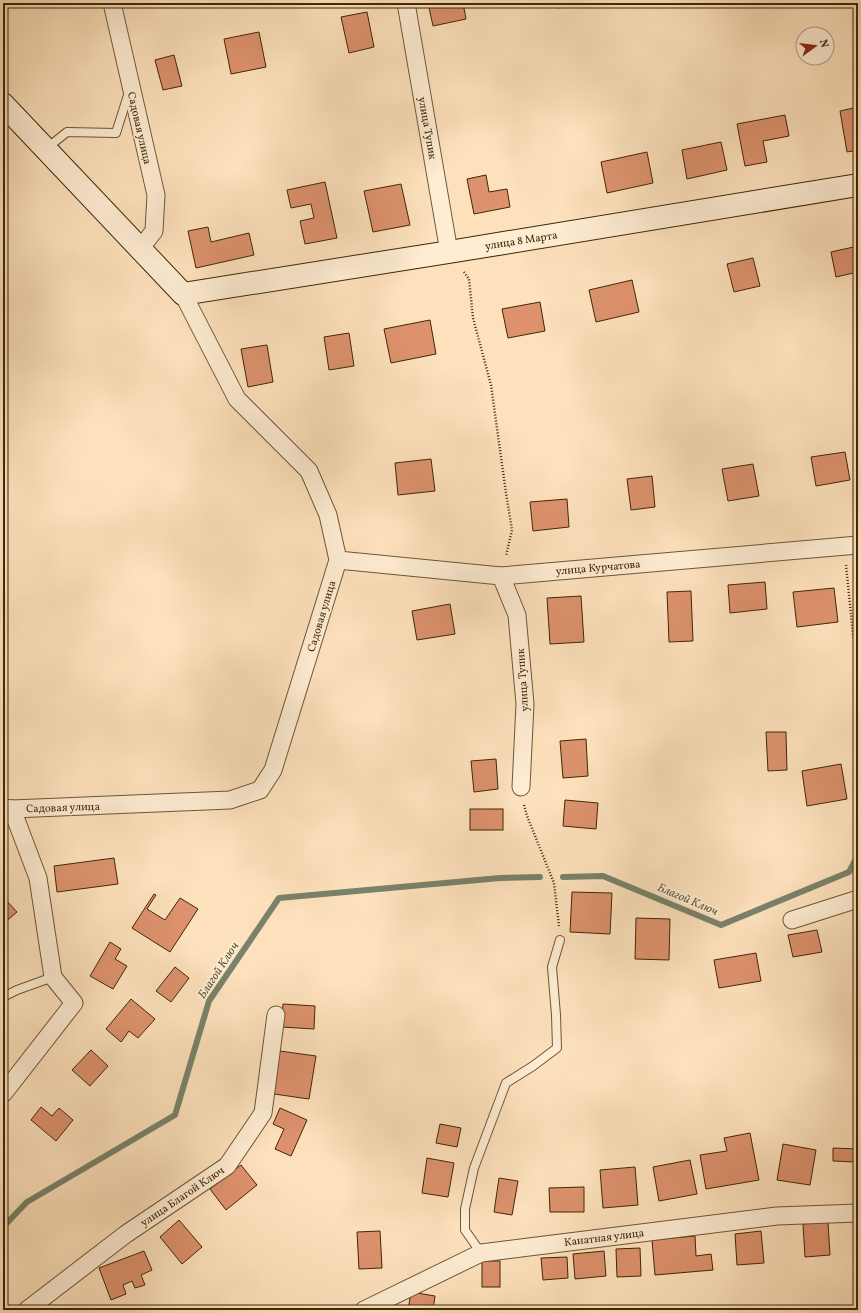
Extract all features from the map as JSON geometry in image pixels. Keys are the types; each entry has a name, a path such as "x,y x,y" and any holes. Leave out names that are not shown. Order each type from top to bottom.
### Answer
{"street":[{"name":"Садовая улица","path":"112,3 156,195 154,231 140,249"},
{"name":"улица Тупик","path":"406,3 449,252"},
{"name":"Садовая улица","path":"3,104 183,294 237,399 310,471 328,515 338,560 273,770 260,790 230,800 6,811 38,878 53,977"},
{"name":"улица 8 Марта","path":"183,294 858,185"},
{"name":"улица Курчатова","path":"338,560 501,576 851,546"},
{"name":"улица Тупик","path":"501,576 517,615 525,704 521,787"},
{"path":"792,920 858,898"},
{"path":"3,1094 74,1003 53,977"},
{"name":"улица Благой Ключ","path":"27,1310 126,1234 228,1166 263,1113 276,1015"},
{"name":"Канатная улица","path":"364,1310 481,1253 777,1216 858,1213"}],"lane":[{"path":"45,149 67,132 116,133 131,86"},
{"path":"481,1253 465,1230 465,1208 474,1168 506,1083 533,1066 557,1048 552,968 560,940"},
{"path":"3,998 17,990 53,977"}],"path":[{"path":"449,252 469,279 473,318 491,384 512,530 501,576"},
{"path":"851,546 853,634 858,667"},
{"path":"521,787 526,816 554,883 560,940"}],"building":[{"path":"428,3 463,3 466,19 433,26"},
{"path":"556,3 581,3 558,8"},
{"path":"367,12 374,47 349,53 341,17"},
{"path":"259,32 266,67 231,74 224,39"},
{"path":"174,55 182,86 163,90 155,60"},
{"path":"858,107 858,150 847,152 840,111"},
{"path":"785,115 789,136 763,141 767,162 745,166 737,124"},
{"path":"721,142 727,170 687,179 682,150"},
{"path":"647,152 653,183 607,193 601,162"},
{"path":"486,175 489,192 507,189 510,207 474,214 467,179"},
{"path":"325,182 337,238 305,244 300,221 314,218 311,204 291,208 287,190"},
{"path":"401,184 410,225 373,232 364,191"},
{"path":"208,227 211,242 249,233 254,255 196,268 188,231"},
{"path":"858,246 858,272 836,277 831,252"},
{"path":"753,258 760,286 734,292 727,264"},
{"path":"632,280 639,312 596,322 589,290"},
{"path":"540,302 545,331 508,338 502,309"},
{"path":"430,320 436,354 391,363 384,329"},
{"path":"349,333 354,366 329,370 324,337"},
{"path":"267,345 273,382 248,387 241,349"},
{"path":"845,452 850,480 816,486 811,457"},
{"path":"431,459 435,491 398,495 395,463"},
{"path":"753,464 759,496 728,501 722,469"},
{"path":"652,476 655,507 631,510 627,479"},
{"path":"567,499 569,527 533,531 530,502"},
{"path":"765,582 767,609 730,613 728,585"},
{"path":"834,588 838,622 797,627 793,592"},
{"path":"691,591 693,641 669,642 667,592"},
{"path":"581,596 584,642 550,644 547,598"},
{"path":"450,604 455,634 417,640 412,611"},
{"path":"766,732 786,732 787,770 768,771"},
{"path":"586,739 588,776 563,778 560,741"},
{"path":"496,759 498,789 474,792 471,761"},
{"path":"841,764 847,799 807,806 802,771"},
{"path":"565,800 598,803 596,829 563,826"},
{"path":"470,809 503,809 503,830 470,830"},
{"path":"114,858 118,884 57,892 54,866"},
{"path":"572,892 612,893 610,934 570,932"},
{"path":"154,894 156,895 147,909 165,920 180,898 198,909 170,952 132,928"},
{"path":"3,897 17,912 3,924"},
{"path":"636,918 670,919 669,960 635,959"},
{"path":"817,930 822,952 793,957 788,935"},
{"path":"110,942 121,949 115,959 127,966 113,989 90,976"},
{"path":"756,953 761,981 719,988 714,960"},
{"path":"175,967 189,978 171,1002 156,991"},
{"path":"131,999 155,1019 138,1038 129,1031 121,1042 106,1029"},
{"path":"283,1004 315,1006 314,1029 281,1027"},
{"path":"91,1050 108,1066 90,1086 72,1070"},
{"path":"280,1051 316,1056 309,1099 274,1094"},
{"path":"41,1107 52,1116 59,1108 73,1120 56,1141 31,1120"},
{"path":"280,1108 307,1120 291,1156 275,1149 284,1129 273,1124"},
{"path":"440,1124 461,1128 457,1147 436,1143"},
{"path":"750,1133 759,1180 706,1189 700,1155 727,1151 724,1138"},
{"path":"783,1144 816,1150 810,1185 777,1180"},
{"path":"833,1148 858,1149 858,1186 855,1186 855,1162 833,1161"},
{"path":"427,1158 454,1163 448,1197 422,1193"},
{"path":"690,1160 697,1194 659,1201 653,1167"},
{"path":"241,1165 257,1185 226,1210 210,1189"},
{"path":"635,1167 638,1205 603,1208 600,1170"},
{"path":"499,1178 518,1181 512,1215 494,1212"},
{"path":"584,1187 584,1212 550,1212 549,1188"},
{"path":"179,1220 202,1247 182,1264 160,1237"},
{"path":"828,1222 830,1255 805,1257 803,1224"},
{"path":"380,1231 382,1268 359,1269 357,1232"},
{"path":"761,1231 764,1263 737,1265 735,1234"},
{"path":"695,1236 696,1256 711,1254 713,1270 655,1275 652,1240"},
{"path":"640,1248 641,1276 617,1277 616,1249"},
{"path":"144,1251 152,1270 141,1275 145,1285 135,1288 132,1281 123,1285 126,1294 111,1300 99,1268"},
{"path":"604,1251 606,1276 575,1279 573,1254"},
{"path":"567,1257 568,1278 543,1280 541,1258"},
{"path":"482,1261 500,1261 500,1287 482,1287"},
{"path":"411,1292 435,1296 433,1310 408,1310"}],"waterway":[{"name":"Благой Ключ","path":"563,877 603,876 721,925 849,872 858,855"},
{"name":"Благой Ключ","path":"3,1227 27,1202 175,1115 209,1001 279,898 500,878 540,877"}]}
